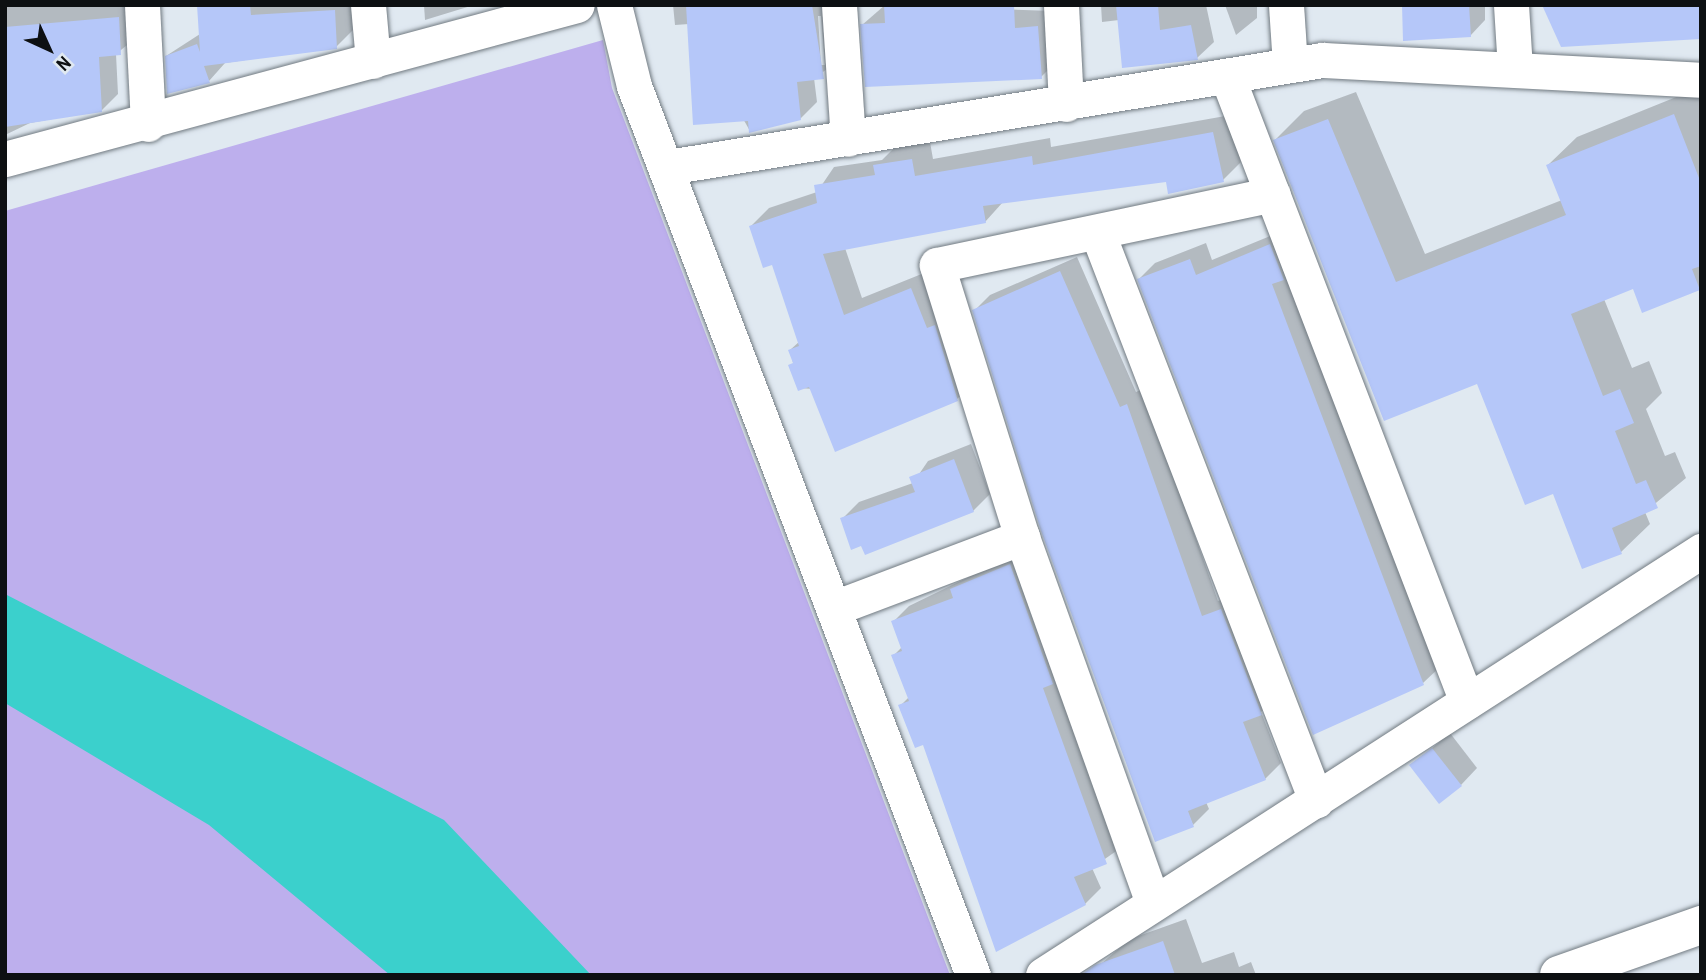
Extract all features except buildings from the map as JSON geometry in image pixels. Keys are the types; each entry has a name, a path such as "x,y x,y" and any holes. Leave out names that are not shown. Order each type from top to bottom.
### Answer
{"street":[{"path":"142,5 148,124"},
{"path":"368,5 373,61"},
{"path":"5,159 148,124 577,5"},
{"path":"614,5 635,86 837,607 973,975"},
{"path":"839,5 849,139"},
{"path":"1061,5 1066,104"},
{"path":"1286,5 1290,65"},
{"path":"1511,5 1515,69"},
{"path":"668,167 1322,60 1701,80"},
{"path":"1227,76 1467,702"},
{"path":"1153,903 1022,537 937,265 1098,234 1273,194"},
{"path":"1098,234 1316,800"},
{"path":"837,607 1022,537"},
{"path":"1043,975 1701,551"},
{"path":"1559,975 1701,925"}],"shaded area":[{"path":"603,40 612,88 950,975 5,975 5,211"}],"water":[{"path":"5,594 444,820 591,975 390,975 209,825 5,703"}]}
